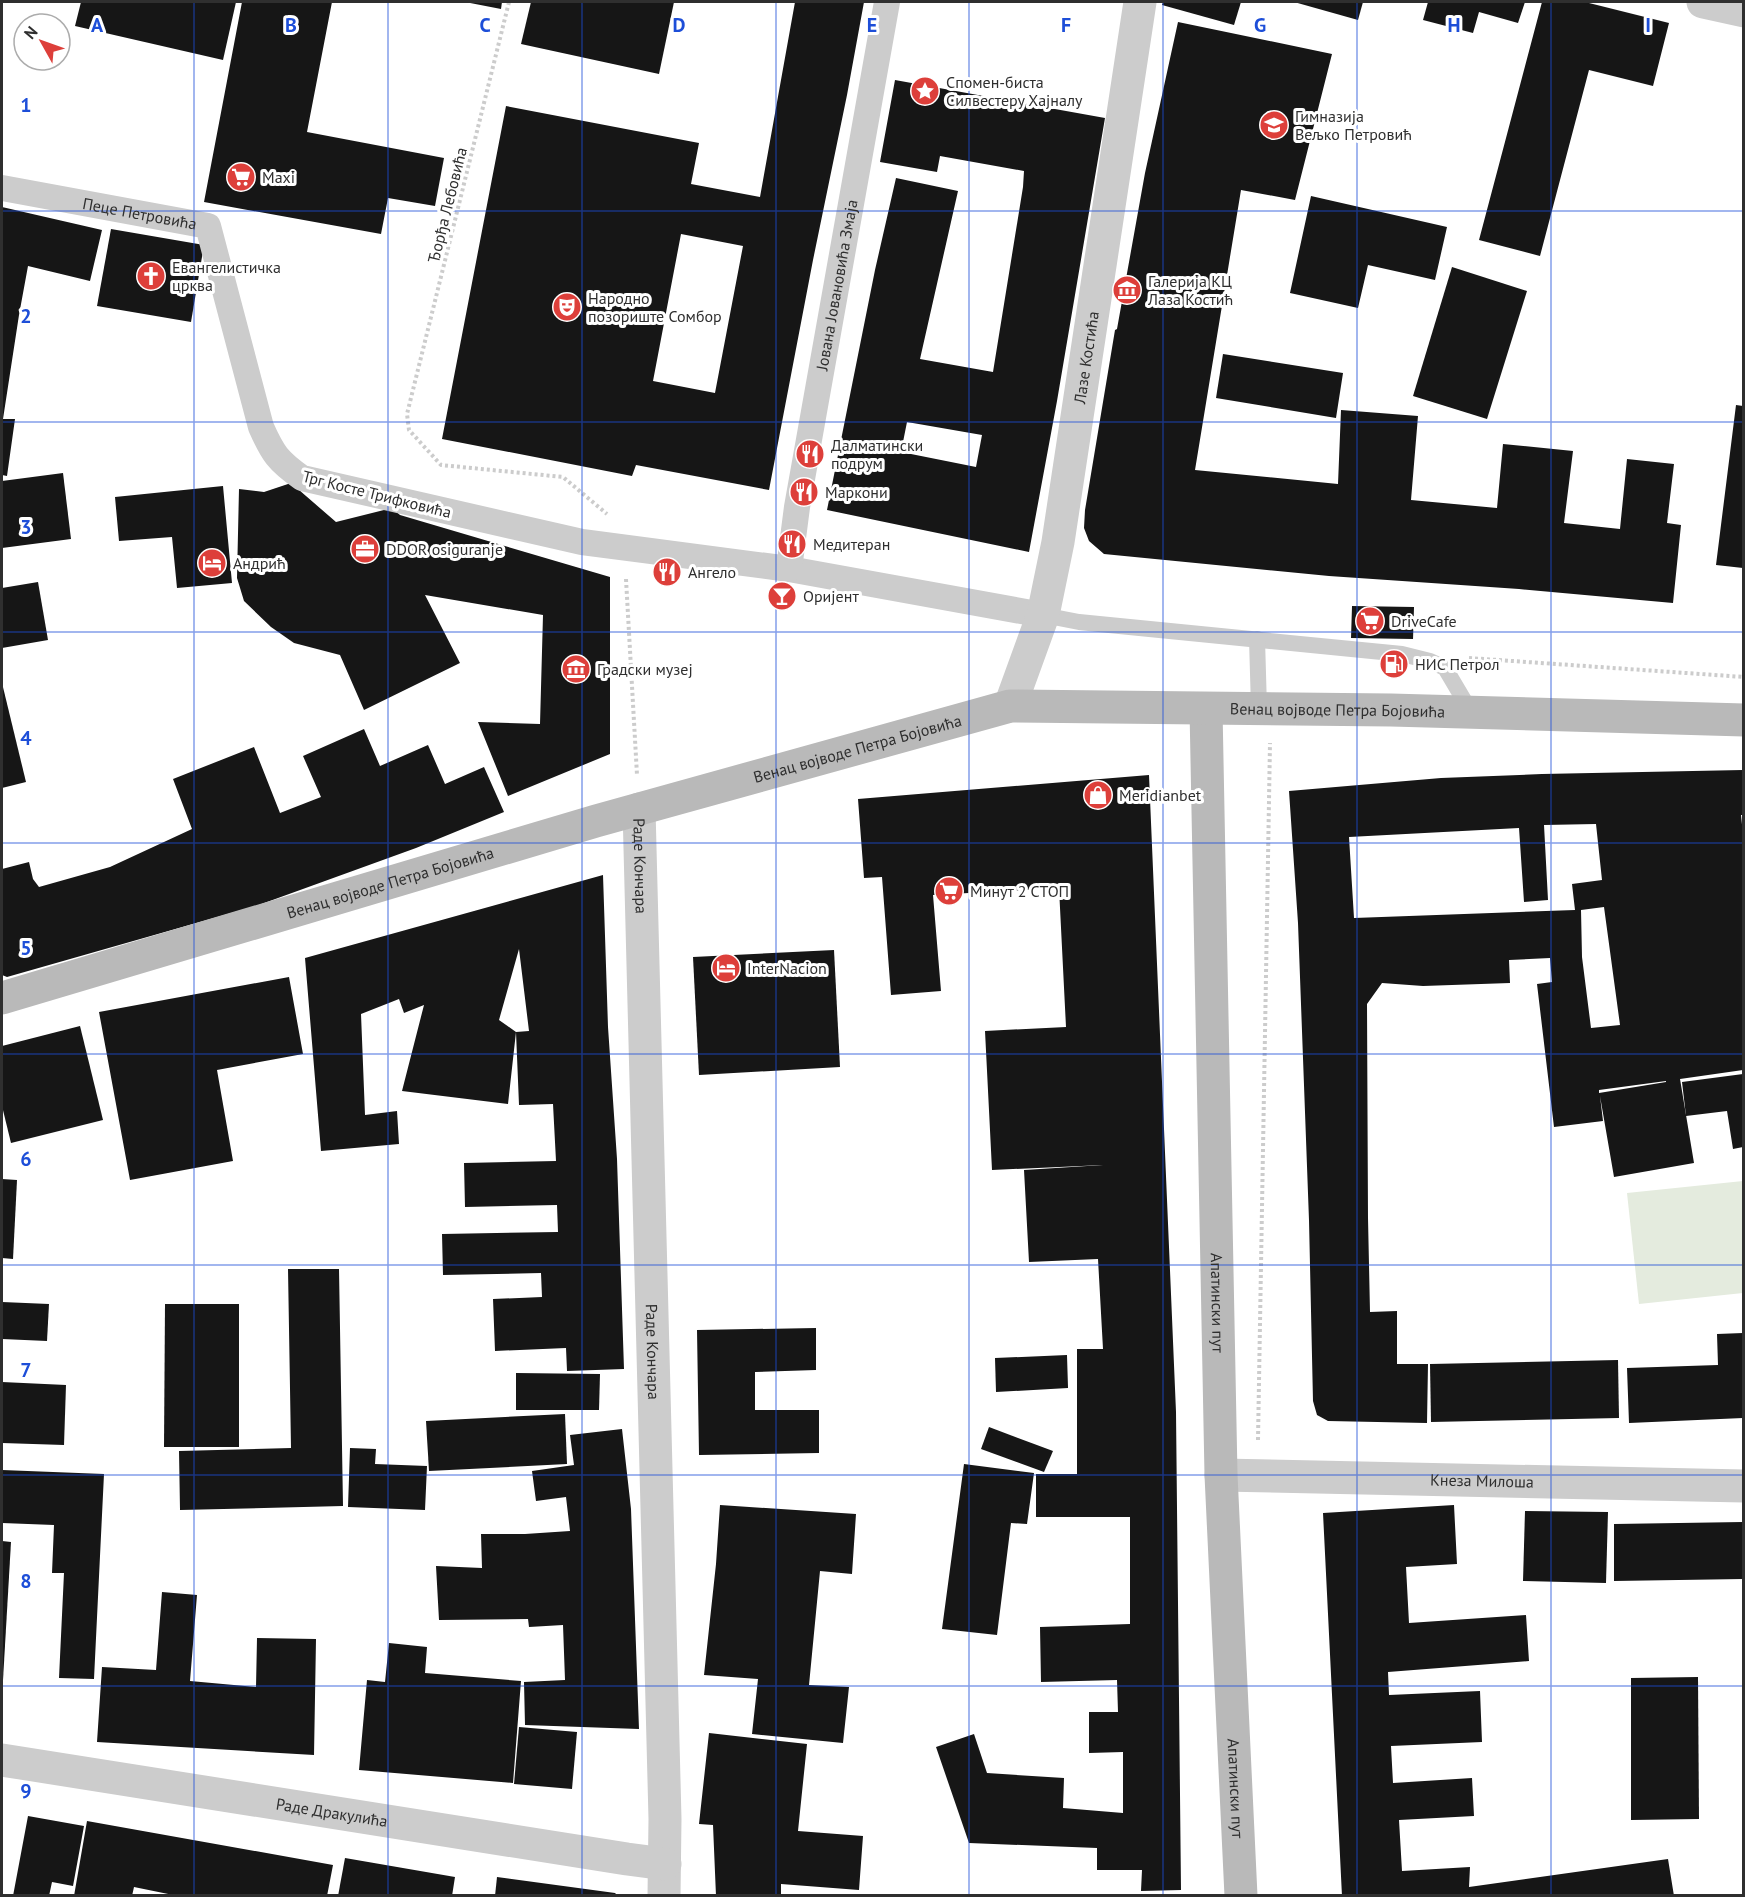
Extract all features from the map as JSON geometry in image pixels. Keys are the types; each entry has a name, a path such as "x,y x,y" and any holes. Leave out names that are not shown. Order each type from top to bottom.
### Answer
{"main road":[{"name":"Венац војводе Петра Бојовића","path":"2,999 639,809 1010,706 1265,708 1743,720"},
{"name":"Апатински пут","path":"1206,709 1221,1475 1242,1896"}],"street":[{"name":"Јована Јовановића Змаја","path":"789,569 797,507 887,2"},
{"name":"Лазе Костића","path":"1010,706 1043,615 1058,542 1140,2"},
{"path":"1703,2 1743,11"},
{"name":"Пеце Петровића","path":"2,188 208,226 234,328"},
{"name":"Трг Косте Трифковића","path":"234,328 265,436 273,454 283,465 302,478 582,542 789,569 1043,615"},
{"name":"Раде Кончара","path":"639,809 664,1880"},
{"name":"Кнеза Милоша","path":"1221,1475 1743,1485"},
{"name":"Раде Дракулића","path":"2,1760 627,1859 664,1880"}],"lane":[{"path":"1043,615 1079,622 1402,654 1430,661 1445,668 1471,712"},
{"path":"1257,639 1265,708"}],"path":[{"name":"Ђорђа Лебовића","path":"407,414 509,2"},
{"path":"1461,658 1743,677"},
{"path":"1257,1476 1265,708"}],"shaded area":[{"path":"1743,1181 1743,1293 1639,1304 1627,1193"}],"building":[{"path":"81,2 236,2 223,60 75,26"},
{"path":"242,2 332,2 307,132 444,158 435,206 388,198 381,234 204,202"},
{"path":"465,2 502,2 501,9"},
{"path":"531,2 674,2 659,74 521,44"},
{"name":"Народно позориште Сомбор","path":"795,2 864,2 769,490 636,465 632,476 442,439 506,106 699,143 691,184 760,197","holes":["681,234 743,246 715,393 653,381"]},
{"path":"1163,2 1241,2 1234,25 1162,5"},
{"path":"1294,2 1363,2 1358,20"},
{"path":"1428,2 1525,2 1518,23 1479,12 1473,33 1423,20"},
{"path":"1542,2 1585,2 1669,23 1653,86 1589,70 1540,256 1479,240"},
{"path":"1178,22 1332,54 1295,200 1241,190 1195,470 1338,484 1341,410 1418,416 1411,500 1497,508 1503,444 1573,451 1564,523 1620,529 1627,459 1674,464 1667,523 1681,525 1673,603 1519,589 1329,576 1104,554 1089,541 1084,528 1085,510 1115,330 1145,173"},
{"path":"895,80 1105,118 1029,552 827,510 875,270 896,178 958,191 920,359 993,372 1023,187 1024,171 940,156 937,172 880,162","holes":["907,422 982,435 976,467 901,452"]},
{"path":"1311,196 1447,227 1435,280 1368,265 1358,308 1290,293"},
{"path":"2,207 102,230 90,281 28,266 3,419 15,419 7,476 2,475"},
{"name":"Евангелистичка црква","path":"111,229 204,245 191,322 97,306"},
{"path":"1452,267 1527,291 1487,419 1413,396"},
{"path":"1223,354 1343,373 1336,418 1216,398"},
{"path":"1736,405 1743,406 1743,568 1716,565"},
{"path":"63,473 71,539 2,548 2,481"},
{"path":"291,483 336,522 392,508 400,515 610,577 610,754 508,796 478,722 540,724 543,615 425,595 460,663 364,710 340,655 294,643 271,627 244,601 237,578 239,489 264,492"},
{"path":"223,486 232,583 177,588 172,537 119,541 115,497"},
{"path":"38,582 48,640 2,648 2,588"},
{"path":"1352,606 1414,607 1413,639 1351,638"},
{"path":"2,683 26,782 2,788"},
{"path":"364,729 380,766 428,745 445,784 484,767 504,812 416,848 256,906 7,977 2,975 2,869 29,862 33,879 39,887 110,867 192,829 173,779 254,747 280,813 321,797 303,756"},
{"path":"1743,770 1743,815 1741,815 1743,834 1743,1070 1680,1079 1694,1163 1614,1177 1600,1096 1603,1121 1554,1127 1537,984 1552,982 1550,958 1509,960 1510,983 1423,986 1382,983 1367,1004 1370,1312 1397,1311 1397,1364 1428,1364 1427,1423 1328,1421 1317,1415 1313,1401 1298,923 1289,791 1441,778","holes":["1596,824 1602,880 1572,884 1575,910 1354,918 1349,837 1519,828 1524,902 1548,900 1544,825","1604,907 1620,1025 1591,1028 1582,957 1581,910","1666,1081 1599,1093 1599,1090"]},
{"path":"1149,775 1176,1412 1181,1890 1141,1891 1142,1870 1097,1870 1097,1848 969,1843 936,1747 974,1734 987,1773 1064,1778 1063,1808 1123,1813 1123,1752 1089,1753 1089,1712 1118,1712 1117,1680 1041,1682 1040,1627 1130,1624 1130,1517 1036,1517 1036,1474 1077,1474 1077,1349 1103,1349 1098,1259 1029,1262 1024,1170 1103,1165 992,1170 985,1031 1066,1027 1059,888 933,895 941,991 891,995 882,877 864,878 858,799"},
{"path":"603,875 608,1027 617,1159 624,1369 567,1371 566,1348 495,1351 493,1299 542,1297 541,1273 443,1275 442,1234 558,1232 557,1205 465,1207 464,1163 556,1161 553,1104 519,1105 516,1032 508,1104 402,1091 424,1005 404,1013 399,999 361,1014 365,1115 397,1111 399,1144 321,1151 305,958","holes":["519,949 529,1031 516,1032 499,1020"]},
{"path":"834,950 840,1067 699,1075 693,957"},
{"path":"289,977 303,1054 217,1070 233,1161 130,1180 99,1012"},
{"path":"80,1026 103,1120 11,1143 2,1106 2,1046"},
{"path":"1743,1074 1743,1147 1733,1149 1727,1111 1686,1116 1682,1082"},
{"path":"2,1179 17,1180 13,1259 2,1258"},
{"path":"288,1269 339,1269 343,1506 180,1510 179,1451 291,1448"},
{"path":"2,1302 49,1304 47,1341 2,1339"},
{"path":"165,1304 239,1304 239,1447 164,1447"},
{"path":"816,1328 816,1370 755,1372 755,1410 819,1410 819,1453 699,1455 697,1330"},
{"path":"1743,1333 1743,1418 1629,1423 1627,1368 1718,1365 1717,1334"},
{"path":"1067,1355 1068,1388 996,1392 995,1358"},
{"path":"1618,1360 1619,1418 1431,1422 1430,1364"},
{"path":"516,1373 600,1374 599,1410 516,1410"},
{"path":"2,1382 66,1385 64,1445 2,1443"},
{"path":"565,1414 567,1464 429,1471 426,1421"},
{"path":"989,1427 1053,1451 1044,1472 981,1449"},
{"path":"622,1429 631,1509 639,1729 525,1725 524,1682 565,1680 563,1625 529,1627 528,1619 439,1620 436,1566 482,1568 481,1534 570,1531 566,1497 536,1501 532,1471 574,1465 570,1435"},
{"path":"350,1448 376,1449 375,1464 427,1466 425,1510 348,1507"},
{"path":"964,1464 1034,1473 1027,1524 1011,1523 997,1635 942,1629"},
{"path":"2,1470 104,1474 94,1679 59,1678 64,1573 52,1573 54,1525 2,1523"},
{"path":"720,1505 856,1514 852,1574 820,1571 809,1685 849,1687 843,1743 752,1734 758,1679 704,1675"},
{"path":"1454,1505 1457,1564 1406,1567 1409,1623 1526,1615 1529,1661 1388,1672 1389,1695 1480,1691 1482,1742 1391,1746 1393,1783 1472,1778 1474,1816 1399,1820 1402,1871 1470,1867 1469,1887 1668,1859 1674,1896 1342,1896 1323,1513"},
{"path":"1525,1511 1608,1512 1606,1583 1523,1581"},
{"path":"1743,1522 1743,1579 1614,1581 1614,1524"},
{"path":"2,1541 11,1542 3,1680 2,1680"},
{"path":"162,1592 197,1595 190,1681 256,1687 257,1638 316,1639 314,1755 97,1742 102,1667 156,1670"},
{"path":"389,1643 427,1647 425,1673 521,1681 513,1783 359,1770 367,1680 385,1682"},
{"path":"1698,1677 1699,1819 1631,1820 1631,1678"},
{"path":"519,1727 577,1732 572,1789 514,1784"},
{"path":"709,1733 807,1744 798,1831 863,1836 859,1890 781,1884 781,1896 716,1896 713,1825 699,1824"},
{"path":"28,1816 84,1826 73,1886 52,1882 49,1896 13,1896"},
{"path":"87,1821 333,1865 327,1896 178,1896 134,1887 132,1896 74,1896"},
{"path":"345,1858 455,1877 452,1896 338,1896"},
{"path":"497,1877 615,1893 618,1896 495,1896"}],"place":[{"name":"Спомен-биста Силвестеру Хајналу","path":"925,91"},
{"name":"Гимназија Вељко Петровић","path":"1274,125"},
{"name":"Maxi","path":"241,177"},
{"name":"Евангелистичка црква","path":"151,276"},
{"name":"Галерија КЦ Лаза Костић","path":"1127,290"},
{"name":"Народно позориште Сомбор","path":"567,307"},
{"name":"Далматински подрум","path":"810,454"},
{"name":"Маркони","path":"804,492"},
{"name":"Медитеран","path":"792,544"},
{"name":"DDOR osiguranje","path":"365,549"},
{"name":"Андрић","path":"212,563"},
{"name":"Ангело","path":"667,572"},
{"name":"Оријент","path":"782,596"},
{"name":"DriveCafe","path":"1370,621"},
{"name":"НИС Петрол","path":"1394,664"},
{"name":"Градски музеј","path":"576,669"},
{"name":"Meridianbet","path":"1098,795"},
{"name":"Минут 2 СТОП","path":"949,891"},
{"name":"InterNacion","path":"726,968"}]}
